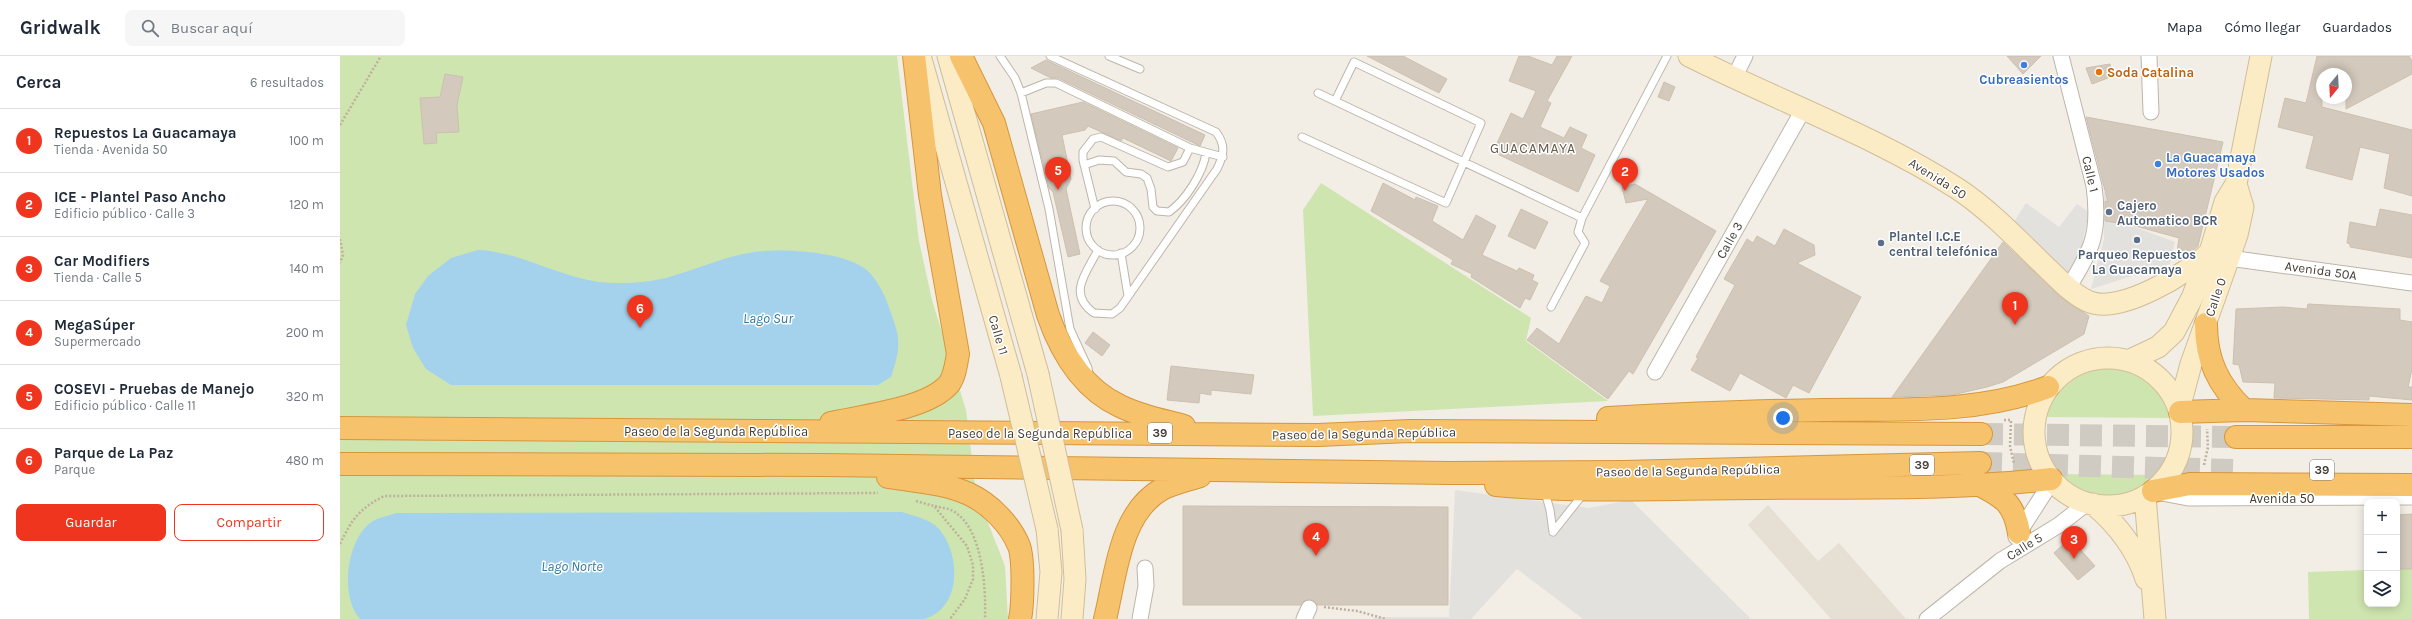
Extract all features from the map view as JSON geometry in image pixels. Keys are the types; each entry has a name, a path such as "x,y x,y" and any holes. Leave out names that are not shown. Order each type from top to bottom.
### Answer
{"highway":[{"path":"788,432 914,405 949,384 955,370 958,354 930,195 914,56"},
{"path":"961,56 994,123 1046,308 1057,340 1070,362 1087,382 1118,406 1144,415 1214,434"},
{"path":"2206,324 2206,344 2210,363 2226,391 2244,410"},
{"path":"1410,431 1630,417 1804,410 1928,408 1992,403 2020,398 2048,387"},
{"path":"2179,410 2244,410 2412,415"},
{"name":"Paseo de la Segunda República","path":"340,428 1318,435 1410,431 1981,434"},
{"path":"2236,437 2412,437"},
{"name":"Paseo de la Segunda República","path":"340,464 824,465 1363,473 1624,472 1980,463"},
{"path":"824,465 946,487 968,494 989,506 1006,524 1020,546 1022,593 1020,619"},
{"name":"39","path":"2233,470 2412,470"},
{"path":"1105,619 1126,534 1138,510 1162,489 1214,471"},
{"path":"1363,473 1544,489 2003,485 2052,480"},
{"path":"2149,494 2190,484 2412,484"},
{"path":"1980,485 2000,495 2011,506 2016,518 2019,533"}],"main road":[{"name":"Calle 11","path":"920,56 1011,376 1047,529 1051,572 1047,619"},
{"name":"Calle 11","path":"948,56 1038,374 1072,530 1076,579 1072,619"},
{"name":"Avenida 50","path":"1689,56 1920,165 1959,190 1988,212 2068,288 2090,302 2104,305 2125,300 2166,284 2220,255"},
{"name":"Calle 0","path":"2128,361 2158,347 2174,332 2192,298 2220,255 2237,235 2243,207 2236,184 2261,56"},
{"name":"Calle 0","path":"2179,410 2191,364 2206,324 2220,255"},
{"path":"2166,284 2180,288 2192,298"},
{"path":"2090,503 2111,506 2128,503 2149,494 2170,472 2180,450 2182,425 2179,410 2171,392 2159,378 2145,368 2128,361 2110,358 2093,359 2076,365 2061,375 2048,387 2040,402 2035,417 2034,434 2036,450 2042,465 2052,480 2062,490 2090,503 2112,520 2132,546 2142,565 2155,612"},
{"path":"2149,494 2155,612"}],"street":[{"path":"1734,78 1744,56"},
{"name":"Calle 1","path":"2061,56 2094,186 2097,207 2096,233 2087,259 2068,288"},
{"path":"2149,56 2151,112"},
{"name":"Calle 3","path":"1655,372 1803,110"},
{"name":"Avenida 50A","path":"2220,255 2412,283"},
{"name":"Calle 5","path":"2000,561 2052,480"},
{"name":"Avenida 50","path":"2149,494 2188,498 2412,497"},
{"name":"Calle 5","path":"1928,619 2000,561 2059,525 2090,503"},
{"path":"1140,619 1146,586 1145,568"}],"lane":[{"path":"1000,56 1015,78 1021,94 1049,209 1070,329 1088,368 1087,382"},
{"path":"1050,56 1216,132 1224,147 1223,157 1217,169 1120,308 1112,314 1102,315 1087,308 1081,300 1080,291 1082,281 1098,250"},
{"path":"1109,56 1140,69"},
{"path":"1550,307 1584,243 1578,232 1582,218 1667,56"},
{"path":"1302,137 1446,203 1481,123 1354,62 1335,101"},
{"path":"1021,94 1046,84 1060,85 1190,148 1223,157"},
{"path":"1318,93 1582,218"},
{"path":"1095,209 1084,165 1083,152 1094,139 1101,138 1168,166 1183,162 1190,148"},
{"path":"1084,165 1099,160 1114,161 1126,172 1141,174 1150,182 1153,207 1157,211 1169,212 1176,207 1203,169 1206,153"},
{"path":"1113,201 1121,202 1135,213 1139,221 1138,240 1132,247 1121,254 1106,254 1092,245 1086,229 1087,220 1095,209 1104,203 1113,201"},
{"path":"1121,254 1128,296"},
{"path":"1544,489 1550,510 1553,532 1587,489"}],"path":[{"path":"340,125 381,56"},
{"path":"340,239 343,255 340,263"},
{"path":"340,544 347,529 365,506 384,496 882,494"},
{"path":"909,500 952,511 962,518 973,535 979,554 984,585 985,619"},
{"path":"934,506 967,546 973,566 973,579 965,599 950,619"},
{"path":"1307,613 1332,607 1386,619"}],"shaded area":[{"name":"Parqueo Repuestos La Guacamaya","path":"2104,192 2128,197 2132,226 2175,242 2170,264 2091,289 2104,239"},
{"name":"Parqueo Repuestos La Guacamaya","path":"2026,203 2059,227 2077,204 2089,212 2080,255 2068,276 2012,225"},
{"path":"1455,490 1589,508 1631,500 1751,619 1583,619 1517,569 1471,619 1371,619 1376,617 1449,617"},
{"path":"1768,505 1818,561 1839,543 1906,619 1831,619 1748,525"}],"green space":[{"path":"340,56 897,56 919,241 932,300 966,410 976,492 1005,566 1008,619 340,619"},
{"path":"1321,183 1531,318 1526,341 1608,401 1313,416 1303,210"},
{"path":"2111,365 2133,371 2150,381 2164,397 2172,418 2046,417 2056,395 2070,379 2087,370"},
{"path":"2060,474 2156,475 2145,485 2133,491 2121,495 2108,496 2096,495 2084,490"},
{"path":"2400,569 2412,569 2412,619 2309,619 2308,572 2364,570 2364,607 2400,607"}],"water":[{"name":"Lago Sur","path":"478,250 513,256 583,279 621,283 644,282 666,278 726,258 763,251 803,251 833,256 859,265 868,271 876,281 887,302 897,331 898,347 895,365 891,377 878,385 451,385 426,369 413,348 406,325 415,294 428,276 451,258"},
{"name":"Lago Norte","path":"902,512 922,518 939,529 951,552 954,566 954,580 951,593 945,604 936,613 924,619 360,619 354,609 348,584 348,570 351,556 362,532 373,521 396,513"}],"building":[{"path":"1367,56 1403,56 1447,79 1439,93"},
{"path":"1519,56 1528,56 1552,65 1557,56 1572,56 1547,101 1551,103 1540,127 1564,138 1570,127 1587,135 1581,148 1595,155 1578,192 1493,152 1511,113 1523,119 1536,91 1509,81"},
{"name":"Cubreasientos","path":"2007,56 2041,56 2023,74"},
{"path":"2317,56 2409,56 2412,61 2412,74 2346,109 2346,104 2352,104 2352,68 2316,68 2316,104 2322,104 2322,107 2412,130 2412,196 2384,188 2390,154 2360,147 2352,180 2306,168 2314,136 2278,127 2285,98 2306,103"},
{"path":"1046,60 1205,135 1200,146 1058,78 1051,78 1031,68"},
{"name":"Soda Catalina","path":"2110,64 2113,76 2092,84 2086,68"},
{"path":"445,74 463,77 457,105 459,132 436,133 437,143 424,144 420,98 440,97"},
{"path":"1664,82 1675,87 1669,101 1658,97"},
{"path":"1083,102 1178,148 1171,161 1123,138 1121,141 1088,126 1085,130 1062,135 1071,179 1066,189 1080,254 1068,257 1053,192 1049,188 1031,114"},
{"name":"La Guacamaya Motores Usados","path":"2086,117 2223,142 2198,246 2183,258 2176,259 2179,238 2132,225 2105,221 2105,201 2108,202"},
{"path":"1383,183 1415,200 1416,197 1438,206 1432,221 1463,240 1476,215 1496,226 1482,255 1517,271 1519,268 1534,275 1532,280 1538,283 1530,300 1525,298 1520,308 1471,277 1472,274 1451,264 1453,260 1371,211"},
{"path":"1635,184 1716,231 1633,374 1629,371 1608,399 1527,340 1537,328 1559,344 1586,296 1602,303 1610,286 1600,281 1648,199 1626,203 1622,187"},
{"path":"1521,209 1548,222 1535,249 1508,236"},
{"path":"2380,209 2412,215 2412,258 2350,247 2350,244 2347,243 2350,222 2376,227"},
{"path":"1784,229 1814,245 1815,255 1797,263 1861,297 1809,393 1793,385 1786,398 1740,373 1730,391 1691,370 1698,358 1696,357 1735,285 1724,279 1747,239 1753,243 1757,236 1775,246"},
{"path":"2003,242 2059,296 2089,316 2084,334 2003,382 1952,395 1892,397"},
{"path":"2308,304 2400,309 2400,320 2412,322 2412,369 2408,387 2412,387 2412,400 2369,396 2369,400 2274,398 2275,383 2243,382 2239,365 2233,364 2236,309 2283,307 2307,309"},
{"path":"1093,332 1110,345 1102,356 1085,343"},
{"path":"1171,366 1254,375 1251,394 1211,390 1211,395 1200,393 1199,403 1167,400"},
{"path":"1183,506 1448,507 1448,605 1317,605 1313,600 1309,599 1301,605 1183,605"},
{"path":"2412,514 2412,569 2400,569 2400,515"},
{"path":"2070,538 2095,566 2078,580 2054,553"}],"tunnel":[{"path":"1981,434 2236,437"},
{"path":"1980,463 2233,470"}],"place":[{"name":"Cubreasientos","path":"2024,65"},
{"name":"Soda Catalina","path":"2099,72"},
{"name":"La Guacamaya Motores Usados","path":"2158,164"},
{"name":"COSEVI - Pruebas de Manejo","path":"1058,190"},
{"name":"ICE - Plantel Paso Ancho","path":"1625,191"},
{"name":"Cajero Automatico BCR","path":"2109,212"},
{"name":"Parqueo Repuestos La Guacamaya","path":"2137,240"},
{"name":"Plantel I.C.E central telefónica","path":"1881,243"},
{"name":"Repuestos La Guacamaya","path":"2015,325"},
{"name":"Parque de La Paz","path":"640,328"},
{"name":"MegaSúper","path":"1316,556"},
{"name":"Car Modifiers","path":"2074,559"}],"district":[{"name":"GUACAMAYA","path":"1533,148"}]}
